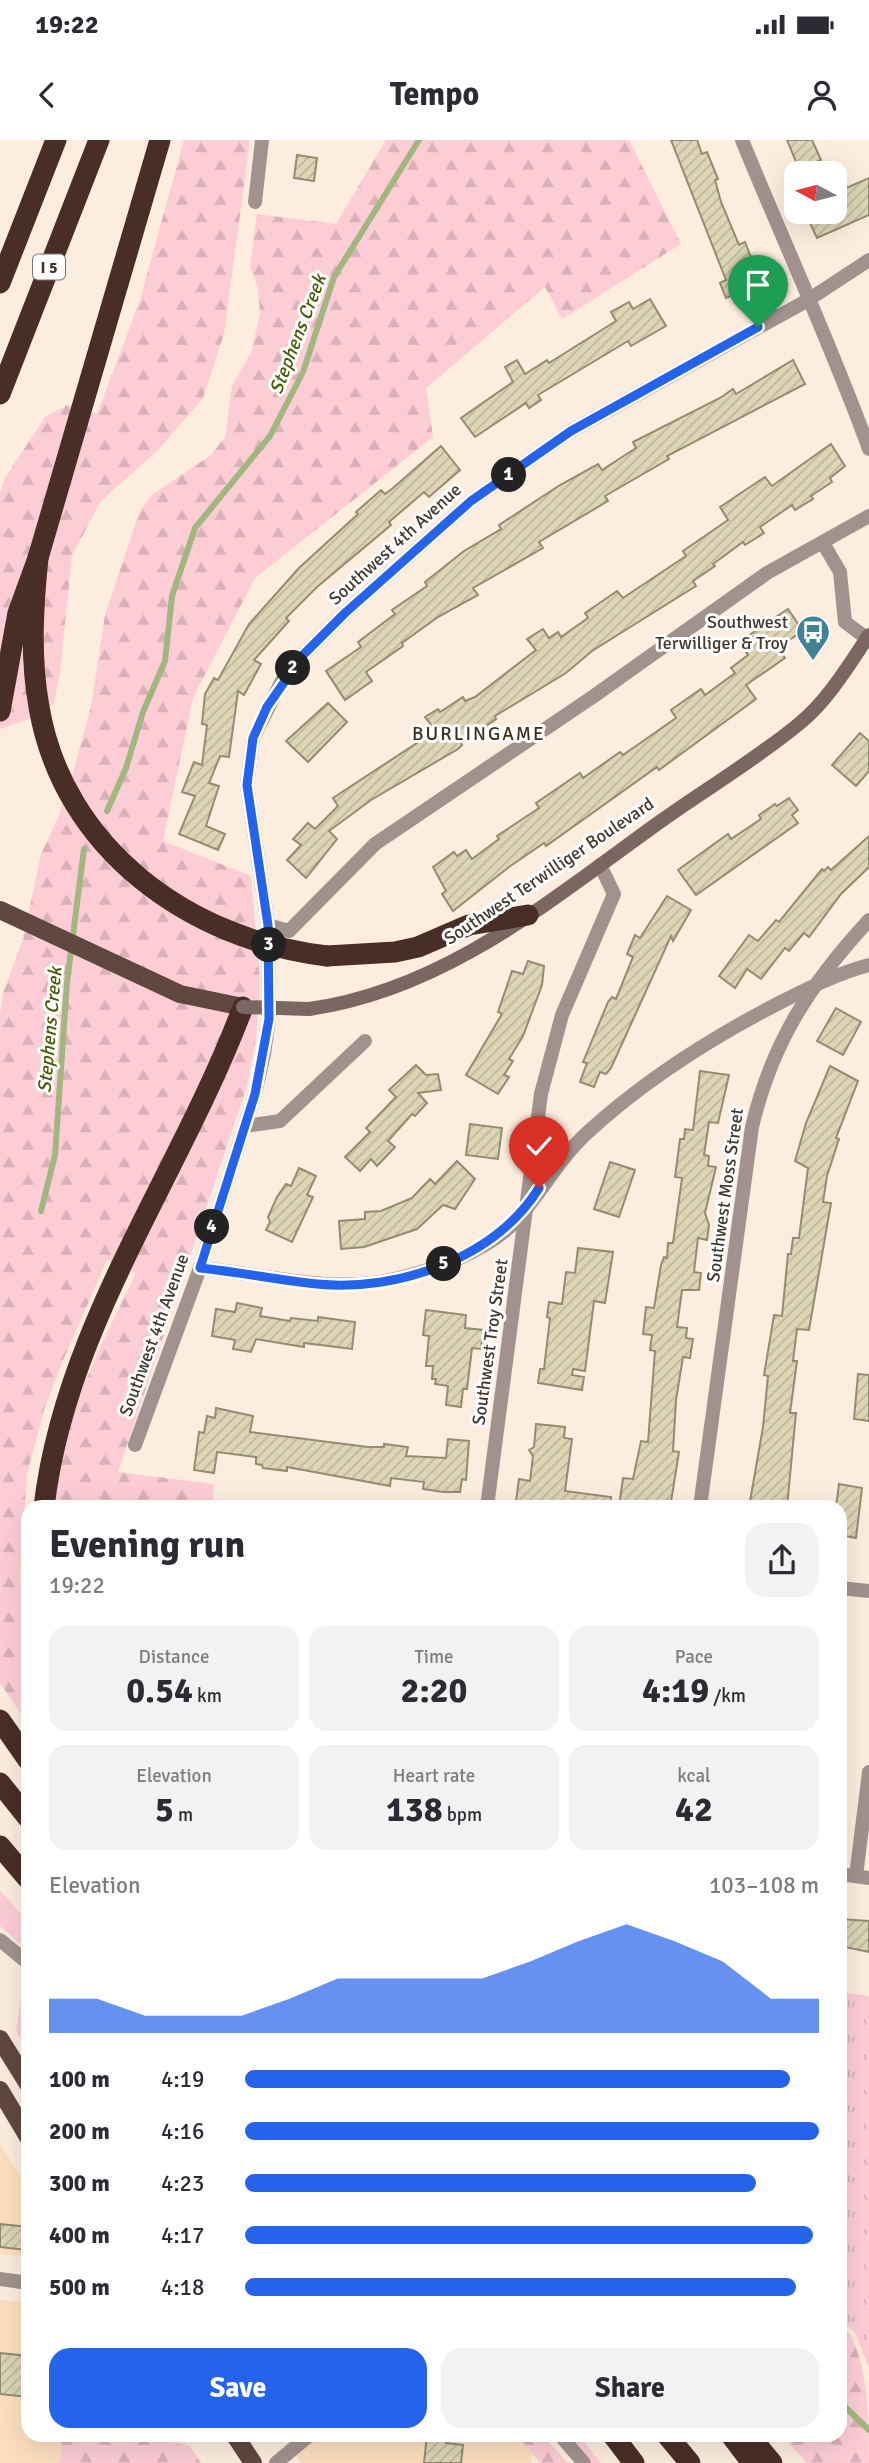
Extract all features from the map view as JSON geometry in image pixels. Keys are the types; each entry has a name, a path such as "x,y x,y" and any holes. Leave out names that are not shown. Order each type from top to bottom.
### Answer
{"highway":[{"name":"I 5","path":"0,283 56,140"},
{"name":"I 5","path":"0,394 99,140"},
{"path":"0,712 18,613 38,558 160,140"},
{"path":"38,558 32,617 39,707 59,776 94,832 139,880 199,919 270,947 327,956 395,952 418,947 470,925 528,915"},
{"path":"45,1500 53,1446 63,1409 122,1266 243,1007"},
{"path":"0,1720 21,1750"},
{"path":"0,1783 21,1809"},
{"path":"0,1846 21,1871"},
{"path":"618,2442 634,2463"},
{"path":"673,2442 690,2463"},
{"path":"736,2442 752,2463"},
{"path":"755,2442 772,2463"}],"main road":[{"name":"Southwest Terwilliger Boulevard","path":"0,910 180,994 243,1007 309,1009 367,999 412,982 467,955 600,865 801,722 868,638"},
{"path":"0,2039 21,2073"},
{"path":"0,2091 21,2126"},
{"path":"239,2442 253,2463"}],"street":[{"path":"255,202 262,140"},
{"path":"742,140 808,300 837,361 869,449"},
{"name":"Southwest 4th Avenue","path":"135,1445 200,1268 258,1081 269,1019 268,925 247,785 248,758 267,707 303,655 345,613 471,501 571,431 808,300 869,260"},
{"path":"268,925 289,931 375,844 594,696 755,581 869,516"},
{"path":"823,543 840,572 845,622 868,638"},
{"name":"Southwest Troy Street","path":"488,1500 541,1094 562,1015 614,894 600,865"},
{"name":"Southwest Moss Street","path":"701,1500 752,1127 762,1085 774,1054 813,987 869,920"},
{"path":"200,1268 318,1284 393,1280 448,1262 498,1235 527,1208 570,1149 648,1081 720,1034 813,987 869,965"},
{"path":"245,1126 280,1121 365,1041"},
{"path":"847,1589 869,1591"},
{"path":"862,1877 869,1772"},
{"path":"0,1940 21,1958"},
{"path":"0,2279 21,2282"},
{"path":"276,2463 304,2442"},
{"path":"566,2442 584,2463"}],"shaded area":[{"path":"0,2144 21,2177 21,2256 0,2254"},
{"path":"0,2300 21,2302 21,2442 62,2442 59,2463 0,2463"},
{"path":"164,2442 184,2442 187,2446"},
{"path":"289,2442 523,2442 532,2452 531,2463 301,2463"}],"green space":[{"path":"184,140 250,140 224,334 203,398 159,449 100,502 72,556 60,672 54,703 44,714 0,729 0,493 5,478 45,417 67,405 97,414 140,300"},
{"path":"386,140 629,140 681,244 562,319 545,287 426,388 433,437 255,578 193,698 163,841 251,876 260,980 256,1039 247,1086 118,1472 214,1484 213,1500 55,1500 57,1476 72,1416 83,1386 136,1273 107,1260 44,1410 27,1474 25,1500 21,1500 21,1714 0,1683 0,1014 3,993 23,939 41,854 59,816 76,762 91,706 105,615 140,510 153,494 211,455 225,437 232,386 251,353 260,314 258,289 250,265 257,214 336,224"},
{"path":"0,1890 21,1914 21,1945 0,1926"},
{"path":"847,1993 869,1996 869,2369 855,2332 847,2326"},
{"path":"21,1998 21,2039 16,2031"},
{"path":"847,2330 862,2367 869,2425 869,2463 807,2463 787,2442 847,2442"},
{"path":"62,2442 166,2442 190,2446 201,2463 59,2463"},
{"path":"523,2442 548,2442 568,2463 540,2463"},
{"path":"575,2442 584,2442 601,2463 593,2463"}],"building":[{"path":"671,140 697,140 702,154 707,152 718,179 715,180 721,202 739,245 745,242 761,284 726,298 720,283 726,280"},
{"path":"787,140 812,140 821,160 796,161"},
{"path":"297,155 317,158 314,181 294,178"},
{"path":"869,178 869,215 817,238 811,224 847,224 847,188"},
{"path":"650,299 666,326 631,346 628,341 538,395 541,400 529,408 526,403 475,437 461,418 513,382 505,367 517,360 525,374 547,360 549,363 616,321 611,312 629,302 633,309"},
{"path":"793,360 805,384 667,456 669,459 605,496 608,501 539,542 543,548 473,588 478,595 438,617 402,643 403,646 366,672 372,681 345,700 326,671 361,647 358,642 395,614 392,610 427,586 425,582 464,551 501,529 499,525 560,485 598,464 602,470 636,448 633,442 733,389 736,394"},
{"path":"831,444 845,466 830,478 832,482 811,496 813,499 795,510 792,505 760,527 764,533 745,545 743,542 713,564 715,566 693,581 696,586 592,651 566,673 495,716 496,719 461,743 458,749 371,800 329,831 337,839 306,878 287,860 301,845 293,839 308,823 315,829 338,806 333,798 426,737 432,726 425,717 438,709 440,712 463,697 465,701 475,697 536,650 527,639 543,629 549,638 558,632 561,637 588,618 585,613 617,591 623,598 686,556 683,551 728,520 720,507 765,477 772,486"},
{"path":"441,446 460,470 429,497 424,492 389,522 391,525 317,587 286,618 289,621 254,660 261,664 244,695 238,691 229,757 220,756 209,783 219,786 206,826 225,834 218,850 179,834 195,796 182,792 194,762 202,765 207,725 202,724 205,694 214,678 218,680 249,624 299,568 358,514 356,512 381,490 385,494 393,488"},
{"path":"788,609 803,631 785,643 788,647 781,652 785,658 746,685 756,699 659,770 657,767 546,846 544,843 509,867 453,911 442,894 446,891 433,867 454,852 457,856 466,850 472,859 499,839 497,836 539,808 536,803 580,773 583,778 620,752 623,755 676,718 671,710 701,689 705,695 735,673 731,668 748,655 739,642"},
{"path":"328,703 347,722 308,762 286,741"},
{"path":"860,733 869,741 869,771 856,786 832,765"},
{"path":"789,798 798,810 792,815 798,823 696,895 678,870 728,834 731,839 761,819 759,815"},
{"path":"869,836 869,867 841,894 809,937 804,933 789,951 785,948 761,979 747,969 735,988 719,976 749,935 758,941 776,920 779,922 822,869 824,871 828,867 831,870"},
{"path":"667,896 691,910 673,941 671,936 611,1068 606,1074 600,1072 594,1087 580,1082 587,1063 583,1062 608,1002 612,997 616,999 633,957 627,954 635,935 640,938"},
{"path":"528,961 544,966 542,985 523,1036 509,1059 513,1061 504,1075 509,1077 498,1094 466,1075 502,1014 498,1012 512,971 523,974"},
{"path":"836,1008 861,1022 843,1055 817,1041"},
{"path":"416,1065 426,1075 438,1074 441,1090 418,1093 427,1103 415,1116 412,1114 388,1141 395,1147 377,1166 371,1159 360,1171 345,1157 370,1132 366,1128 396,1097 389,1090"},
{"path":"830,1066 858,1081 836,1138 839,1139 827,1176 823,1202 831,1203 809,1330 797,1329 793,1361 797,1361 790,1413 796,1413 788,1500 750,1500 763,1427 768,1376 764,1375 774,1315 782,1316 788,1254 791,1254 793,1238 799,1238 808,1168 795,1161 806,1123"},
{"path":"700,1071 729,1075 718,1123 709,1122 704,1155 709,1156 708,1166 716,1167 705,1213 709,1225 707,1240 698,1238 694,1272 701,1273 699,1290 682,1290 677,1327 687,1328 686,1338 693,1339 690,1358 683,1357 676,1400 673,1451 679,1452 671,1500 620,1500 623,1478 633,1479 641,1441 648,1442 655,1351 650,1350 652,1335 643,1334 646,1307 654,1308 661,1265 664,1257 667,1258 668,1243 673,1243 682,1178 675,1177 680,1139 684,1139 685,1129 693,1130"},
{"path":"470,1124 502,1128 498,1159 466,1155"},
{"path":"457,1161 475,1179 455,1209 443,1205 417,1229 364,1247 341,1249 339,1221 365,1219 365,1212 381,1211 412,1198 430,1179 435,1184"},
{"path":"610,1162 635,1170 619,1217 594,1209"},
{"path":"299,1168 316,1176 307,1195 313,1197 292,1242 266,1230 270,1222 268,1217 277,1197 286,1184 291,1186"},
{"path":"578,1248 613,1252 605,1303 594,1301 585,1371 573,1369 572,1375 584,1377 582,1390 538,1383 540,1369 544,1369 550,1318 547,1317 549,1302 562,1304 566,1272 575,1273"},
{"path":"237,1303 262,1308 260,1316 290,1321 291,1318 318,1321 318,1317 355,1322 352,1349 304,1343 304,1347 256,1339 251,1352 233,1349 235,1340 212,1336 216,1309 235,1312"},
{"path":"426,1310 466,1315 465,1328 483,1330 481,1349 472,1348 467,1389 463,1389 461,1407 446,1405 448,1386 435,1384 436,1379 432,1379 433,1366 426,1366 429,1336 423,1335"},
{"path":"858,1374 869,1375 869,1421 854,1419"},
{"path":"216,1408 253,1416 250,1432 368,1447 384,1447 384,1444 408,1447 406,1456 446,1458 448,1439 469,1441 466,1480 462,1479 460,1492 443,1492 423,1489 424,1482 391,1478 390,1486 287,1467 287,1471 263,1468 262,1465 256,1464 256,1457 217,1452 214,1473 194,1470 199,1432 204,1433 207,1416 215,1418"},
{"path":"536,1424 565,1427 564,1438 572,1439 565,1491 611,1497 611,1500 516,1500 519,1479 530,1481 533,1456 529,1450 534,1447"},
{"path":"839,1484 862,1488 856,1538 847,1536 847,1500 837,1500"},
{"path":"847,1919 869,1921 869,1952 847,1947"},
{"path":"0,2224 21,2226 21,2249 0,2247"},
{"path":"0,2353 21,2355 21,2396 0,2394"},
{"path":"426,2442 463,2445 461,2463 424,2463"}],"waterway":[{"name":"Stephens Creek","path":"107,811 126,768 143,712 165,661 172,596 195,528 270,436 303,372 334,277 419,140"},
{"name":"Stephens Creek","path":"41,1211 55,1155 67,982 84,849"},
{"path":"847,2409 869,2430"}],"place":[{"name":"Southwest Terwilliger & Troy","path":"813,662"}],"district":[{"name":"BURLINGAME","path":"479,733"}],"route":[{"path":"539,1188 527,1208 513,1224 498,1235 448,1262 393,1280 343,1285 318,1284 200,1268 255,1094 269,1019 268,925 247,785 248,758 253,738 282,681 303,655 345,613 471,501 571,431 758,327"}]}
